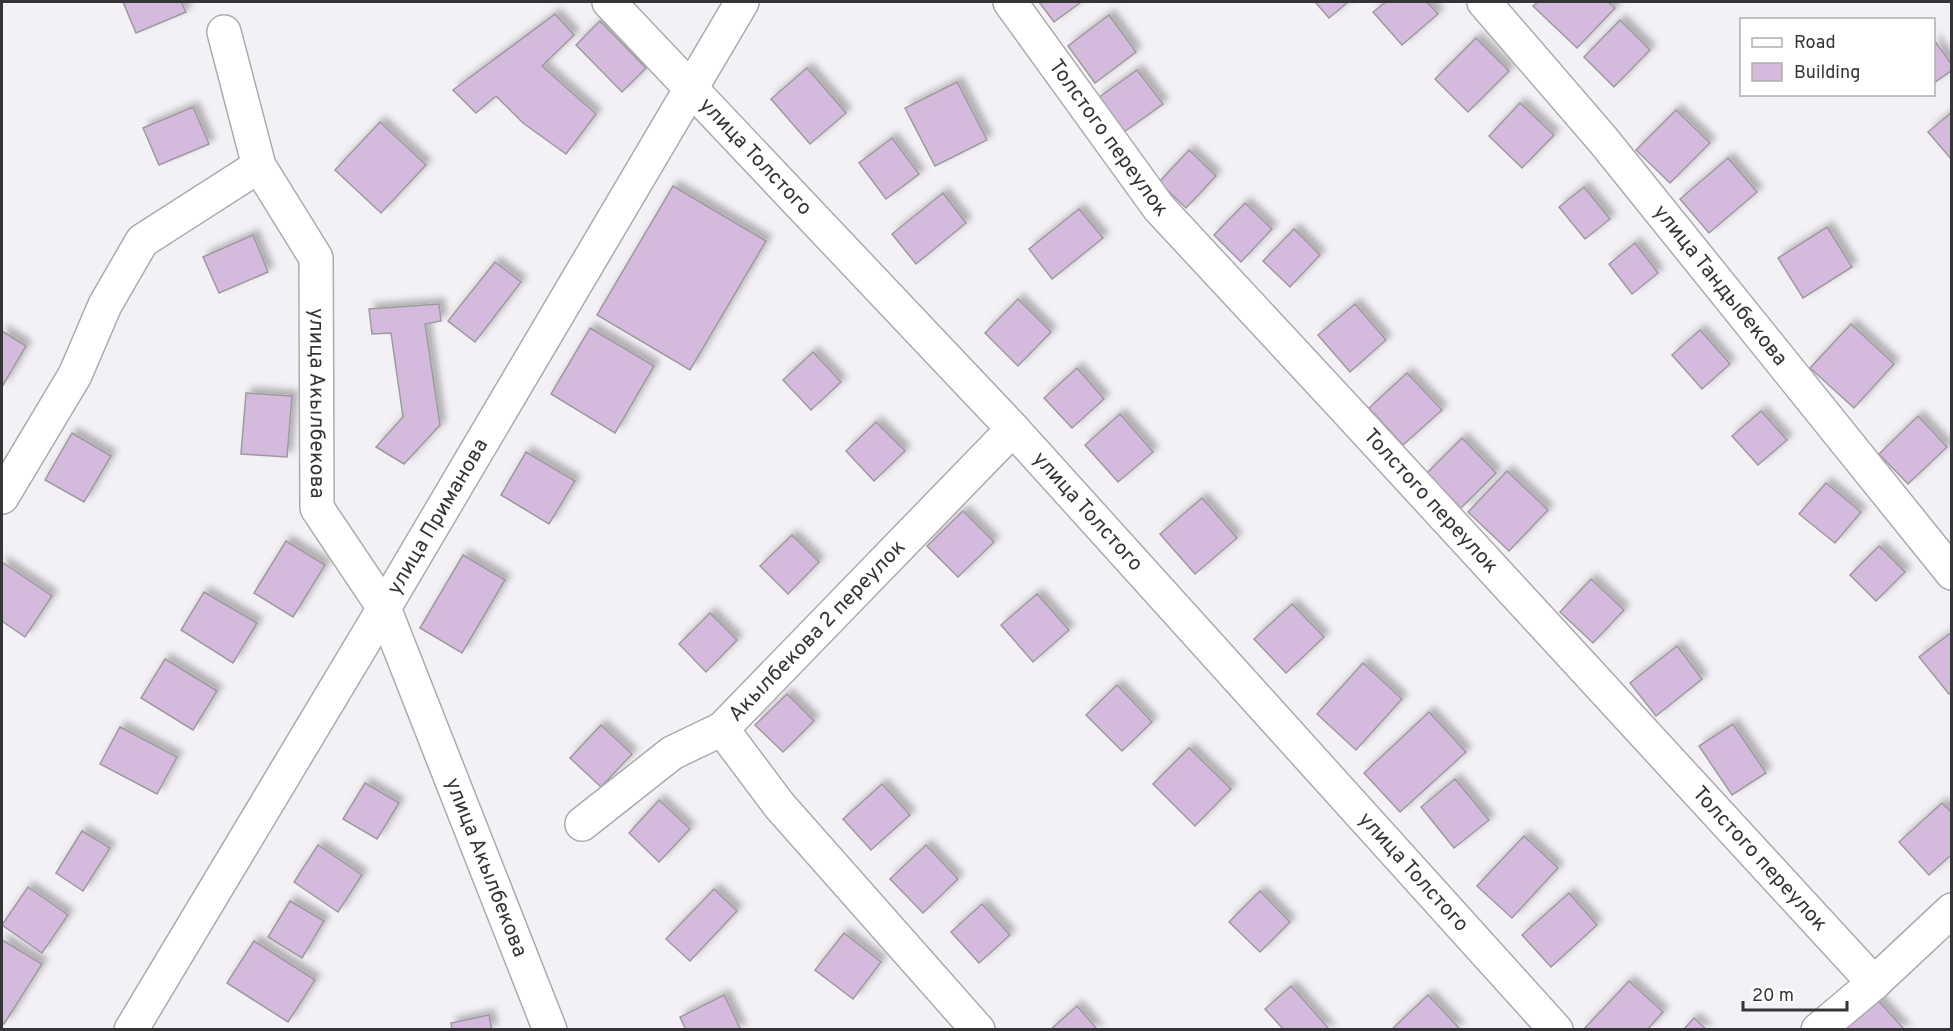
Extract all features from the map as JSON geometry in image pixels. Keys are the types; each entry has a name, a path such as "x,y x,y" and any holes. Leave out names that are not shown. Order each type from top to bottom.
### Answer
{"street":[{"name":"улица Толстого","path":"609,2 1013,429 1556,1029"},
{"name":"улица Приманова","path":"131,1029 384,608 742,2"},
{"name":"Толстого переулок","path":"1010,2 1159,208 1874,983"},
{"name":"улица Тандыбекова","path":"1484,2 1603,140 1952,573"},
{"name":"улица Акылбекова","path":"224,32 259,166 316,258 317,508 384,608 550,1029"},
{"path":"2,497 75,375 105,305 142,241 259,166"},
{"name":"Акылбекова 2 переулок","path":"978,1029 779,805 722,729 1013,429"},
{"path":"582,824 672,753 722,729"},
{"path":"1818,1029 1874,983 1952,910"}],"building":[{"path":"123,2 181,2 186,12 136,33"},
{"path":"1039,2 1081,2 1054,22"},
{"path":"1315,2 1348,2 1329,18"},
{"path":"1386,2 1427,2 1438,14 1402,45 1373,12"},
{"path":"1538,2 1608,2 1615,8 1577,48 1533,6"},
{"path":"555,14 574,35 542,66 596,114 566,154 523,123 496,96 476,113 453,90"},
{"path":"1109,15 1136,52 1095,83 1068,46"},
{"path":"1620,20 1650,50 1614,87 1584,57"},
{"path":"600,21 646,68 622,92 576,45"},
{"path":"1476,38 1509,71 1468,112 1435,79"},
{"path":"1935,41 1952,65 1952,70 1935,82"},
{"path":"807,68 846,113 810,144 771,99"},
{"path":"1137,70 1163,104 1124,132 1098,98"},
{"path":"957,82 987,140 935,166 905,108"},
{"path":"1520,103 1554,135 1522,168 1489,136"},
{"path":"193,107 209,144 159,165 143,128"},
{"path":"1676,110 1710,143 1670,183 1636,150"},
{"path":"1952,112 1952,160 1928,132"},
{"path":"380,122 426,165 381,213 335,170"},
{"path":"892,138 919,174 886,199 859,163"},
{"path":"1189,150 1216,176 1186,208 1159,182"},
{"path":"1728,158 1757,192 1709,233 1680,199"},
{"path":"673,186 766,241 690,370 597,315"},
{"path":"1584,187 1610,219 1585,239 1559,207"},
{"path":"943,193 966,223 916,264 892,234"},
{"path":"1245,203 1272,229 1241,262 1214,235"},
{"path":"1079,209 1103,238 1052,279 1029,249"},
{"path":"1827,227 1852,267 1803,298 1778,258"},
{"path":"1294,229 1320,255 1290,287 1263,261"},
{"path":"253,235 268,272 219,293 203,257"},
{"path":"1635,243 1658,273 1632,294 1609,264"},
{"path":"495,262 521,282 475,342 448,321"},
{"path":"1018,299 1051,332 1018,366 985,333"},
{"path":"439,304 441,321 425,324 440,425 404,464 376,447 403,417 391,333 372,334 369,309"},
{"path":"1355,304 1386,340 1350,372 1318,335"},
{"path":"1851,324 1894,364 1854,408 1810,368"},
{"path":"590,328 654,366 615,433 551,394"},
{"path":"1700,330 1730,364 1702,389 1672,355"},
{"path":"2,331 26,346 2,387"},
{"path":"813,352 841,382 811,410 783,380"},
{"path":"1077,368 1104,399 1072,428 1044,398"},
{"path":"1407,373 1442,410 1403,445 1369,408"},
{"path":"246,393 292,396 287,457 241,454"},
{"path":"1761,411 1787,440 1758,465 1732,436"},
{"path":"1120,414 1153,452 1118,482 1085,445"},
{"path":"1918,416 1947,447 1908,484 1879,454"},
{"path":"876,422 905,451 874,481 846,451"},
{"path":"72,433 111,456 84,502 45,480"},
{"path":"1462,438 1496,473 1461,508 1426,474"},
{"path":"526,452 575,481 549,524 501,495"},
{"path":"1507,471 1548,510 1509,551 1468,512"},
{"path":"1826,483 1861,512 1835,543 1799,514"},
{"path":"1202,498 1237,538 1195,574 1160,534"},
{"path":"963,511 994,542 958,577 927,546"},
{"path":"792,535 819,562 788,594 760,566"},
{"path":"286,541 325,565 293,617 254,593"},
{"path":"1879,546 1905,572 1876,601 1850,575"},
{"path":"463,555 505,580 462,653 420,628"},
{"path":"2,562 52,596 25,637 2,621"},
{"path":"1591,579 1624,610 1593,643 1560,612"},
{"path":"204,592 257,623 233,663 181,630"},
{"path":"1037,594 1069,630 1033,662 1001,625"},
{"path":"1292,604 1324,637 1286,673 1254,639"},
{"path":"710,613 737,640 706,672 679,644"},
{"path":"1952,632 1952,692 1949,694 1919,657"},
{"path":"1677,646 1702,679 1656,716 1630,683"},
{"path":"165,659 217,691 193,730 141,698"},
{"path":"1363,663 1402,699 1356,750 1317,714"},
{"path":"1117,685 1152,722 1122,751 1086,715"},
{"path":"787,694 814,721 783,752 755,725"},
{"path":"1429,712 1466,752 1400,812 1364,773"},
{"path":"1733,724 1766,773 1732,795 1699,746"},
{"path":"601,725 632,754 601,787 570,758"},
{"path":"120,727 177,757 157,794 100,764"},
{"path":"1189,748 1231,789 1195,826 1153,784"},
{"path":"1455,779 1489,820 1454,848 1421,807"},
{"path":"365,783 399,803 377,839 343,819"},
{"path":"882,784 910,815 871,850 843,819"},
{"path":"659,800 690,829 659,862 629,833"},
{"path":"1942,803 1952,813 1952,854 1929,875 1899,842"},
{"path":"82,831 110,848 83,891 56,873"},
{"path":"1524,836 1558,868 1512,918 1477,886"},
{"path":"318,845 362,875 338,912 294,882"},
{"path":"926,845 958,879 923,913 890,879"},
{"path":"28,887 68,915 42,953 2,925"},
{"path":"714,889 737,911 690,961 666,939"},
{"path":"1260,891 1290,922 1260,952 1229,922"},
{"path":"1569,893 1597,925 1551,967 1522,935"},
{"path":"290,901 324,921 302,958 268,937"},
{"path":"982,904 1010,935 979,963 951,932"},
{"path":"844,933 881,962 853,999 815,970"},
{"path":"2,940 42,964 4,1024 2,1023"},
{"path":"254,941 315,980 288,1022 227,983"},
{"path":"1629,981 1663,1012 1647,1030 1583,1030"},
{"path":"1291,986 1330,1030 1284,1030 1265,1009"},
{"path":"724,995 741,1030 686,1030 680,1017"},
{"path":"1428,995 1459,1028 1457,1030 1391,1030"},
{"path":"1874,996 1905,1030 1838,1030"},
{"path":"1077,1006 1098,1030 1050,1030"},
{"path":"489,1015 492,1030 452,1030 451,1023"},
{"path":"1694,1018 1707,1030 1683,1030"}]}
